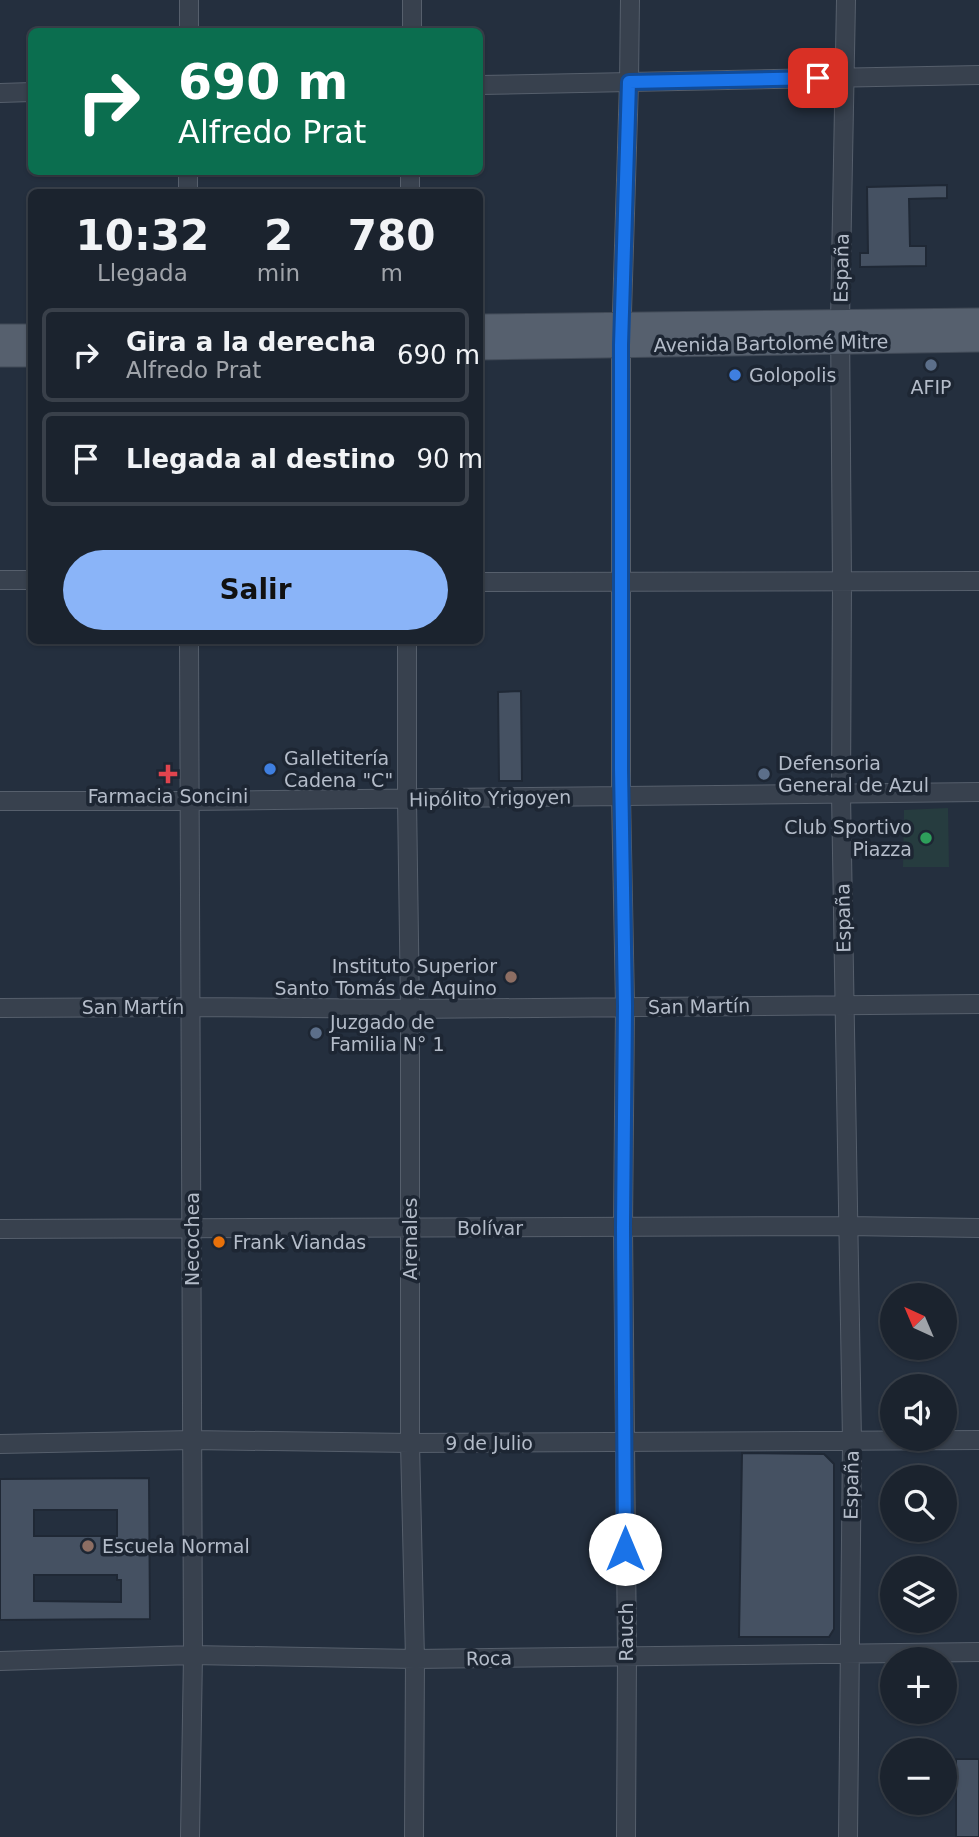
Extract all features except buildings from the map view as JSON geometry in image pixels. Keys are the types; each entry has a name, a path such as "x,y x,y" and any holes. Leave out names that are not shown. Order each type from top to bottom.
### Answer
{"main road":[{"name":"Avenida Bartolomé Mitre","path":"840,332 979,320"},
{"name":"Avenida Bartolomé Mitre","path":"483,326 621,335 840,332 979,340"},
{"name":"Avenida Bartolomé Mitre","path":"483,348 621,335"},
{"path":"0,336 28,336"},
{"path":"0,355 28,355"}],"street":[{"path":"188,28 189,0"},
{"path":"412,0 412,28"},
{"name":"Rauch","path":"626,1837 621,335 630,0"},
{"name":"España","path":"846,0 840,332 841,794 852,1442 848,1837"},
{"path":"483,85 979,75"},
{"path":"0,93 28,92"},
{"path":"0,580 28,580"},
{"path":"483,582 979,581"},
{"name":"Necochea","path":"189,644 193,1655 190,1837"},
{"name":"Arenales","path":"407,644 414,1837"},
{"name":"Hipólito Yrigoyen","path":"0,801 979,793"},
{"name":"San Martín","path":"0,1008 410,1009 979,1004"},
{"name":"Bolívar","path":"0,1229 979,1227"},
{"name":"9 de Julio","path":"0,1444 192,1440 410,1443 979,1440"},
{"name":"Roca","path":"0,1661 193,1655 415,1659 979,1652"}],"green space":[{"name":"Club Sportivo Piazza","path":"948,808 949,867 903,867 904,810"}],"place":[{"name":"AFIP","path":"931,365"},
{"name":"Golopolis","path":"735,375"},
{"name":"Galletitería Cadena \"C\"","path":"270,769"},
{"name":"Farmacia Soncini","path":"168,774"},
{"name":"Defensoria General de Azul","path":"764,774"},
{"name":"Club Sportivo Piazza","path":"926,838"},
{"name":"Instituto Superior Santo Tomás de Aquino","path":"511,977"},
{"name":"Juzgado de Familia N° 1","path":"316,1033"},
{"name":"Frank Viandas","path":"219,1242"},
{"name":"Escuela Normal","path":"88,1546"}],"route":[{"path":"625,1549 621,345 629,82 818,78"}]}
